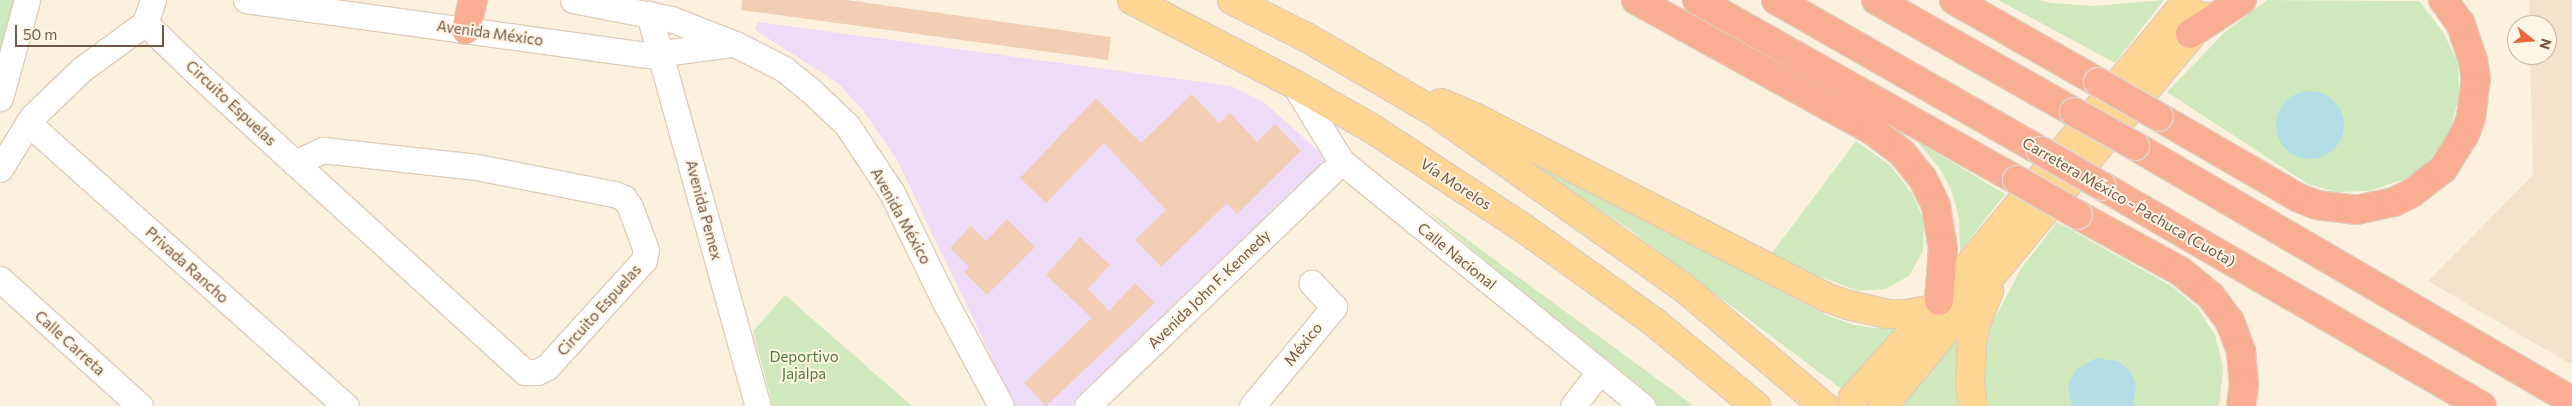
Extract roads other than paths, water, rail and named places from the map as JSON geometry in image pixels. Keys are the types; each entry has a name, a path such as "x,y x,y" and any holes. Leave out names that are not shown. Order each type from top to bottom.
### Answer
{"highway":[{"path":"466,30 473,0"},
{"path":"1636,0 1872,132 1902,153 1923,179 1936,206 1943,248 1936,305"},
{"path":"1697,0 2180,271 2210,294 2230,322 2241,352 2244,385 2240,406"},
{"name":"Carretera México - Pachuca (Cuota)","path":"1776,0 2482,406"},
{"path":"1876,0 2135,146 2572,401"},
{"path":"1954,0 2299,198 2337,209 2376,207 2412,194 2443,169 2464,136 2471,118 2475,98 2473,60 2460,23 2443,0"},
{"path":"2190,34 2242,0"}],"main road":[{"name":"Vía Morelos","path":"1132,0 1294,84 1371,128 1522,227 1654,322 1756,406"},
{"path":"1232,0 1306,37 1436,113 1682,287 1824,406"},
{"path":"1853,398 1936,305 2188,0"},
{"path":"1883,406 2007,259 2190,34 2222,0"},
{"path":"1395,89 1446,105 1476,118 1828,298 1848,305 1888,314 1906,314 1936,305"},
{"path":"1973,406 1969,363 1973,336 1984,300 2007,259"}],"street":[{"path":"0,98 27,0"},
{"name":"Avenida México","path":"246,0 341,6 466,30 647,55 735,44"},
{"name":"Avenida México","path":"572,0 671,19 735,44 784,70 810,90 846,125 892,193 944,300 1002,406"},
{"path":"0,169 28,123 82,69 149,11"},
{"name":"Circuito Espuelas","path":"149,11 295,163 525,372 537,372 547,367 644,260 646,250 630,207 624,198 614,194 477,167 323,150 295,163"},
{"name":"Avenida Pemex","path":"648,14 758,406"},
{"name":"Calle Nacional","path":"1294,84 1341,160 1643,406"},
{"name":"Privada Rancho","path":"28,123 346,406"},
{"name":"Avenida John F. Kennedy","path":"1087,406 1330,173"},
{"name":"Calle Carreta","path":"0,279 140,406"},
{"name":"México","path":"1252,406 1334,307 1312,283"},
{"path":"1573,406 1600,371"}],"water":[{"path":"2310,91 2323,94 2334,101 2341,112 2344,125 2341,138 2334,149 2323,156 2310,159 2297,156 2286,149 2279,138 2276,125 2279,112 2286,101 2297,94"},
{"path":"2096,358 2117,361 2126,367 2133,376 2136,387 2133,406 2072,406 2068,389 2071,378 2077,369"}],"park label":[{"name":"Deportivo Jajalpa","path":"804,364"}]}
